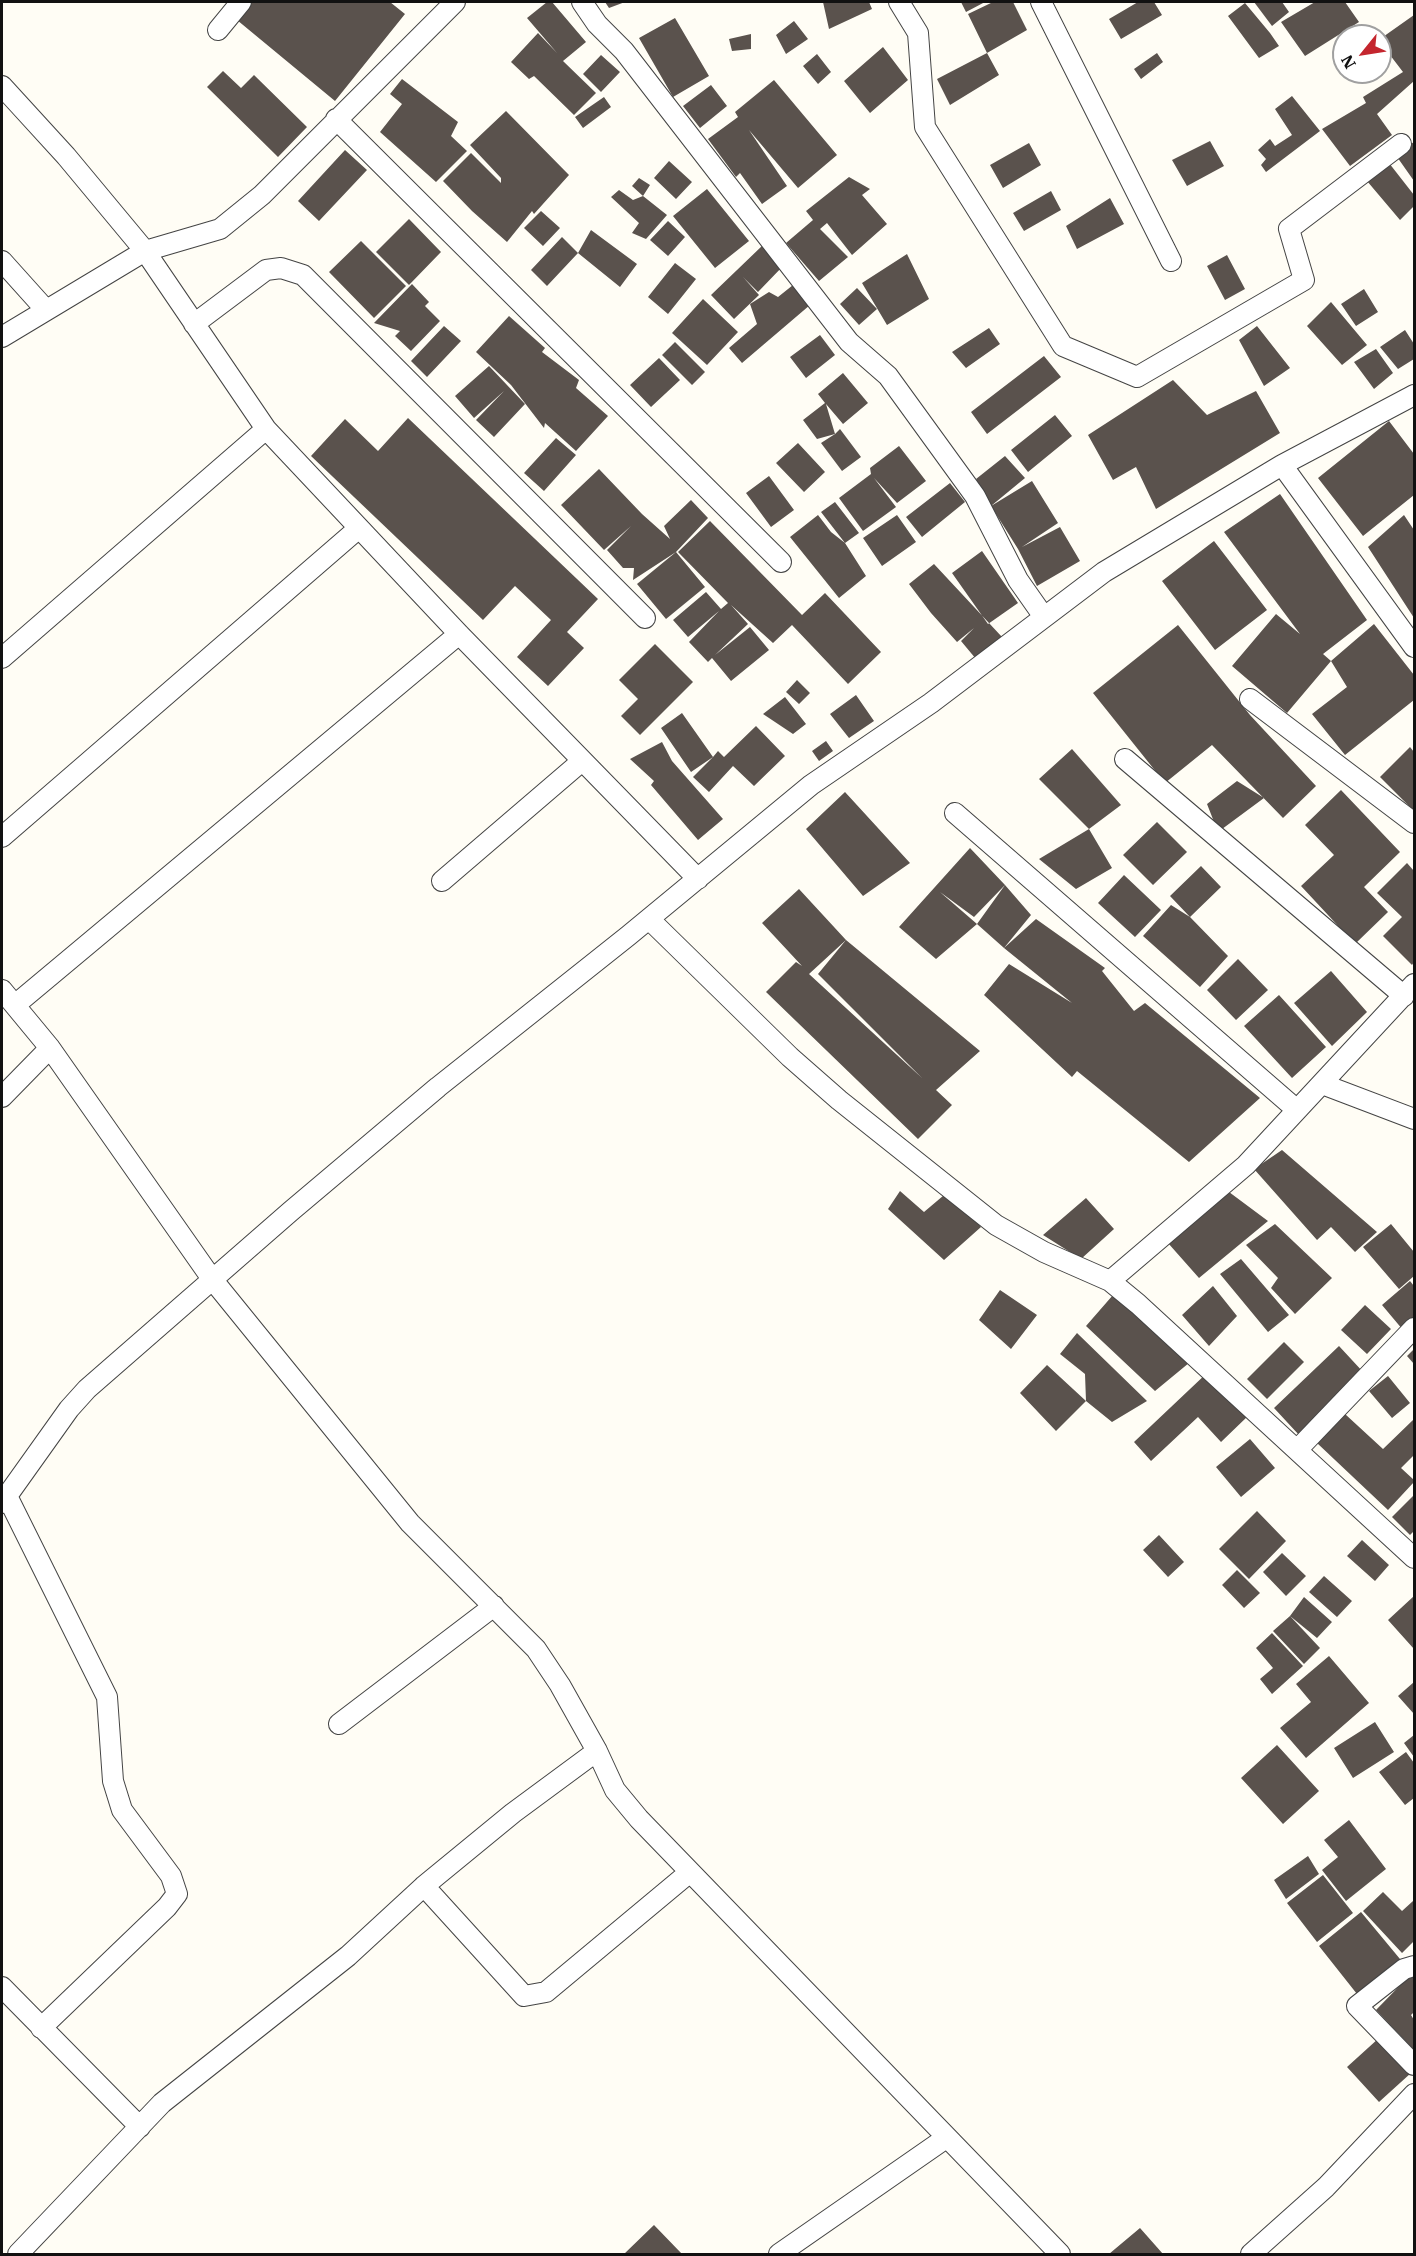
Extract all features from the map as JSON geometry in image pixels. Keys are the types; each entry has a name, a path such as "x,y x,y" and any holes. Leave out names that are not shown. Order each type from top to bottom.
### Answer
{"street":[{"path":"218,30 241,2"},
{"path":"582,2 597,24 624,51 849,342 888,376 975,496 1018,580 1044,617"},
{"path":"899,2 918,33 925,127 1063,346 1137,377 1304,280 1289,229 1401,144"},
{"path":"1041,2 1171,261"},
{"path":"2,337 145,251 220,230 262,195 450,3"},
{"path":"2,86 66,156 145,251 266,429 459,634 698,879"},
{"path":"336,119 781,562"},
{"path":"2,261 46,310"},
{"path":"194,324 266,270 280,268 303,275 645,618"},
{"path":"41,2028 167,1907 177,1894 171,1876 122,1810 113,1781 107,1697 4,1500 69,1409 87,1389 212,1279 438,1087 649,919 811,785 931,702 1104,572 1282,465 1411,404"},
{"path":"2,658 266,429"},
{"path":"1282,465 1414,647"},
{"path":"2,837 359,528"},
{"path":"459,634 8,997 50,1048 212,1279 410,1524 536,1649 560,1685 597,1751 615,1790 639,1819 1060,2254"},
{"path":"1250,699 1414,823"},
{"path":"1110,1281 1246,1165 1409,990 1125,759"},
{"path":"441,881 582,760"},
{"path":"955,813 1298,1110"},
{"path":"649,919 790,1057 839,1100 996,1225 1044,1252 1110,1281 1414,1558"},
{"path":"2,1097 50,1048"},
{"path":"1322,1084 1414,1119"},
{"path":"1297,1450 1414,1328"},
{"path":"339,1724 494,1606"},
{"path":"18,2254 162,2103 348,1956 424,1886 513,1813 597,1751"},
{"path":"424,1886 524,1996 546,1992 690,1872"},
{"path":"1414,1966 1404,1969 1357,2006 1414,2065"},
{"path":"2,1988 140,2127"},
{"path":"1251,2254 1326,2187 1414,2094"},
{"path":"779,2254 946,2138"}],"building":[{"path":"252,2 390,2 405,14 335,101 237,20"},
{"path":"547,2 552,2 586,42 563,61 596,93 574,115 534,76 529,79 511,62 538,33 557,53 527,18"},
{"path":"605,2 625,2 609,8"},
{"path":"823,2 869,2 872,9 829,29"},
{"path":"961,2 985,2 966,12"},
{"path":"993,2 1013,2 1027,30 987,53 968,14"},
{"path":"1138,2 1154,2 1162,15 1121,39 1109,19"},
{"path":"1254,2 1282,2 1289,12 1272,26"},
{"path":"1315,2 1345,2 1359,22 1332,24 1332,39 1305,56 1281,22"},
{"path":"1245,3 1279,46 1259,58 1228,16"},
{"path":"1414,15 1414,81 1377,114 1392,135 1350,166 1322,129 1366,103 1363,97 1384,84 1392,84 1392,79 1403,72 1392,58 1392,31"},
{"path":"675,18 709,76 673,97 639,38"},
{"path":"794,21 808,39 786,54 776,35"},
{"path":"751,34 751,49 732,51 729,39"},
{"path":"883,47 908,80 870,113 844,81"},
{"path":"987,53 999,75 950,105 937,79"},
{"path":"1157,53 1163,62 1141,79 1134,69"},
{"path":"817,54 831,72 818,84 803,66"},
{"path":"601,55 620,72 601,92 583,74"},
{"path":"223,71 241,88 254,75 307,127 278,157 207,87"},
{"path":"402,79 458,122 451,136 467,151 436,182 380,132 402,104 390,94"},
{"path":"774,80 837,155 798,188 749,130 787,186 762,204 740,173 736,177 708,139 738,117 735,112"},
{"path":"711,85 727,106 700,128 683,106"},
{"path":"1292,96 1320,131 1266,172 1261,165 1266,159 1258,150 1270,139 1275,146 1292,135 1275,109"},
{"path":"604,97 611,107 583,128 575,117"},
{"path":"506,111 569,175 534,214 532,211 507,242 443,181 471,153 501,183 501,178 470,145"},
{"path":"1210,141 1224,166 1187,186 1172,160"},
{"path":"1414,142 1414,181 1395,154"},
{"path":"1029,143 1041,165 1003,188 990,165"},
{"path":"345,150 367,170 319,221 298,201"},
{"path":"669,161 692,182 676,199 654,178"},
{"path":"1389,163 1414,195 1414,206 1400,220 1367,181"},
{"path":"849,177 870,189 862,195 887,224 852,255 827,223 820,229 848,257 819,281 786,243 813,220 806,211"},
{"path":"639,178 650,185 643,196 632,186"},
{"path":"707,189 749,241 715,268 673,216"},
{"path":"619,190 633,200 643,196 667,215 646,239 632,233 639,223 611,197"},
{"path":"1051,191 1061,210 1024,231 1013,213"},
{"path":"1110,198 1124,224 1077,249 1066,226"},
{"path":"541,211 560,228 543,246 524,228"},
{"path":"409,219 441,252 409,285 376,252"},
{"path":"668,221 685,237 668,256 650,240"},
{"path":"591,230 637,264 620,287 578,253"},
{"path":"562,237 578,253 547,286 531,270"},
{"path":"361,241 406,286 374,318 329,272"},
{"path":"763,245 784,265 758,292 743,277 759,295 734,319 711,295"},
{"path":"907,254 929,299 887,325 862,283"},
{"path":"1227,255 1245,289 1225,300 1207,266"},
{"path":"675,263 696,279 668,314 648,297"},
{"path":"412,284 429,302 425,306 440,321 411,351 395,336 400,331 374,323"},
{"path":"793,285 810,305 742,363 729,348 757,324 750,304 769,292 778,297"},
{"path":"857,288 877,309 859,325 840,304"},
{"path":"1364,289 1378,312 1356,326 1341,304"},
{"path":"703,299 738,332 707,365 672,333"},
{"path":"1331,302 1367,345 1342,365 1307,326"},
{"path":"509,316 545,348 542,352 579,380 576,388 608,416 576,451 545,423 544,428 511,385 476,352"},
{"path":"444,326 461,341 427,377 411,361"},
{"path":"1257,326 1290,368 1264,386 1239,340"},
{"path":"989,328 1000,344 966,368 952,352"},
{"path":"1405,330 1414,344 1414,359 1398,369 1380,347"},
{"path":"820,335 835,355 806,378 790,357"},
{"path":"675,342 705,372 692,385 662,355"},
{"path":"1376,349 1393,373 1374,389 1354,362"},
{"path":"1044,356 1061,377 987,434 971,412"},
{"path":"659,358 680,380 651,407 630,385"},
{"path":"489,366 525,404 494,437 476,420 504,391 474,418 455,396"},
{"path":"843,373 868,403 843,424 826,404 835,434 817,439 803,420 825,403 818,394"},
{"path":"1173,380 1207,415 1256,391 1280,433 1156,509 1136,467 1113,480 1088,435"},
{"path":"1055,415 1072,436 1028,472 1011,450"},
{"path":"408,418 598,599 567,632 584,648 548,686 517,657 551,620 515,586 483,620 311,456 345,419 378,451"},
{"path":"1389,421 1414,454 1414,495 1363,536 1318,478"},
{"path":"840,429 861,457 842,471 821,443"},
{"path":"556,438 576,455 544,491 524,473"},
{"path":"798,443 825,472 804,492 776,463"},
{"path":"899,446 926,481 897,503 874,478 896,507 863,531 839,498 871,474 870,468"},
{"path":"1005,456 1025,478 991,506 976,479"},
{"path":"599,469 642,514 670,539 664,526 691,500 708,518 676,552 633,580 634,568 623,568 607,550 631,526 604,550 561,505"},
{"path":"769,476 794,510 771,527 746,493"},
{"path":"1032,481 1058,523 1022,547 1060,527 1080,561 1037,586 1018,549 991,506"},
{"path":"950,483 965,502 922,537 906,517"},
{"path":"1280,494 1367,620 1323,654 1331,661 1287,713 1232,666 1276,614 1300,634 1224,532"},
{"path":"835,502 859,533 845,543 821,512"},
{"path":"818,515 831,532 845,543 866,576 839,598 790,537"},
{"path":"897,515 916,542 882,566 863,538"},
{"path":"1404,515 1414,530 1414,618 1368,547"},
{"path":"710,521 802,615 825,593 881,652 848,684 792,625 773,643 731,605 748,624 715,655 750,627 769,650 731,681 712,658 708,662 689,642 719,611 688,637 673,620 706,592 721,609 728,603 678,552"},
{"path":"1214,541 1267,610 1215,650 1162,581"},
{"path":"982,551 1018,603 988,624 952,573"},
{"path":"676,552 705,587 666,619 637,584"},
{"path":"934,564 1002,637 976,659 961,641 974,628 957,642 909,584"},
{"path":"1374,624 1414,675 1414,700 1345,755 1312,714 1347,687 1331,661"},
{"path":"1178,625 1250,715 1316,786 1283,818 1212,745 1165,783 1093,693"},
{"path":"655,644 693,682 640,735 621,716 638,699 619,680"},
{"path":"797,680 810,693 799,704 786,692"},
{"path":"856,695 874,721 849,738 830,714"},
{"path":"785,697 806,724 793,734 763,714"},
{"path":"682,713 713,757 691,772 661,728"},
{"path":"756,726 785,756 754,786 733,766 709,792 693,777 718,751 724,757"},
{"path":"826,741 833,751 819,761 812,751"},
{"path":"662,742 672,761 723,819 698,840 651,785 654,781 630,759"},
{"path":"1410,747 1414,752 1414,811 1380,777"},
{"path":"1072,749 1121,805 1089,829 1039,779"},
{"path":"1237,781 1264,798 1218,832 1207,804"},
{"path":"1341,790 1400,852 1364,887 1388,912 1355,944 1301,886 1334,855 1305,825"},
{"path":"845,792 910,863 863,896 806,829"},
{"path":"1157,822 1187,852 1153,885 1123,855"},
{"path":"1089,829 1112,868 1076,889 1039,859"},
{"path":"970,848 1005,885 974,917 940,892 977,924 936,959 899,927"},
{"path":"1407,863 1414,871 1414,962 1412,965 1383,936 1402,917 1377,893"},
{"path":"1201,866 1221,887 1190,917 1170,896"},
{"path":"1124,875 1161,910 1135,937 1098,903"},
{"path":"1005,885 1031,915 1004,948 977,924"},
{"path":"799,889 846,940 980,1051 936,1090 952,1105 918,1139 766,992 796,962 802,966 762,923","holes":["846,940 818,974 922,1078 809,974"]},
{"path":"1171,905 1190,917 1228,956 1200,987 1143,936"},
{"path":"1036,919 1105,968 1102,971 1134,1011 1145,1003 1260,1098 1189,1162 1077,1071 1072,1077 984,995 1009,964 1072,1003 1004,948"},
{"path":"1238,959 1268,990 1236,1020 1207,990"},
{"path":"1331,971 1367,1012 1332,1046 1294,1003"},
{"path":"1279,995 1326,1047 1292,1078 1244,1026"},
{"path":"1282,1150 1377,1232 1355,1252 1331,1227 1317,1240 1254,1169"},
{"path":"950,1190 981,1227 944,1260 888,1209 900,1191 924,1212"},
{"path":"1229,1192 1268,1221 1199,1278 1168,1243"},
{"path":"1086,1198 1114,1229 1081,1259 1043,1235"},
{"path":"1275,1224 1332,1278 1295,1314 1271,1288 1278,1278 1246,1245"},
{"path":"1391,1224 1414,1252 1414,1276 1399,1289 1363,1247"},
{"path":"1241,1259 1289,1315 1268,1332 1220,1274"},
{"path":"1410,1281 1414,1286 1414,1320 1403,1330 1382,1305"},
{"path":"1213,1286 1237,1316 1209,1346 1182,1315"},
{"path":"1000,1290 1037,1315 1011,1349 979,1320"},
{"path":"1113,1295 1195,1358 1155,1391 1086,1326"},
{"path":"1365,1305 1391,1329 1367,1354 1341,1330"},
{"path":"1077,1333 1147,1401 1112,1422 1086,1401 1085,1374 1060,1354"},
{"path":"1284,1342 1304,1362 1267,1399 1247,1379"},
{"path":"1339,1346 1364,1373 1299,1435 1274,1408"},
{"path":"1414,1349 1414,1364 1407,1356"},
{"path":"1047,1365 1086,1401 1056,1431 1020,1393"},
{"path":"1208,1372 1248,1416 1221,1442 1198,1417 1151,1461 1134,1442"},
{"path":"1388,1376 1410,1403 1392,1418 1369,1391"},
{"path":"1345,1414 1383,1449 1414,1421 1414,1455 1401,1468 1414,1482 1388,1510 1317,1443"},
{"path":"1250,1439 1275,1468 1241,1497 1216,1467"},
{"path":"1414,1495 1414,1531 1410,1535 1392,1517"},
{"path":"1257,1511 1286,1541 1249,1579 1219,1549"},
{"path":"1159,1535 1184,1562 1168,1577 1143,1550"},
{"path":"1362,1540 1389,1565 1375,1581 1347,1556"},
{"path":"1282,1553 1306,1576 1286,1596 1263,1572"},
{"path":"1237,1570 1260,1593 1244,1608 1222,1585"},
{"path":"1324,1576 1352,1601 1337,1617 1309,1592"},
{"path":"1414,1596 1414,1649 1388,1620"},
{"path":"1304,1597 1332,1622 1317,1638 1290,1616"},
{"path":"1290,1616 1320,1648 1304,1664 1273,1631"},
{"path":"1272,1633 1303,1666 1272,1694 1260,1679 1273,1668 1256,1648"},
{"path":"1329,1656 1369,1703 1306,1758 1280,1728 1311,1702 1296,1684"},
{"path":"1414,1682 1414,1714 1398,1696"},
{"path":"1375,1722 1394,1752 1353,1778 1334,1748"},
{"path":"1414,1735 1414,1757 1404,1743"},
{"path":"1277,1745 1319,1791 1283,1824 1241,1778"},
{"path":"1406,1752 1414,1763 1414,1798 1405,1805 1379,1772"},
{"path":"1349,1820 1386,1869 1346,1901 1322,1870 1338,1857 1324,1840"},
{"path":"1308,1856 1319,1874 1286,1899 1274,1880"},
{"path":"1323,1875 1353,1913 1317,1942 1287,1903"},
{"path":"1383,1892 1402,1911 1414,1902 1414,1941 1402,1953 1363,1911"},
{"path":"1361,1912 1400,1959 1357,1994 1319,1946"},
{"path":"1414,1971 1414,2012 1411,2015 1414,2020 1414,2050 1376,2010"},
{"path":"1379,2038 1411,2073 1379,2102 1347,2067"},
{"path":"654,2225 682,2254 624,2254"},
{"path":"1140,2228 1163,2254 1109,2254"}]}
